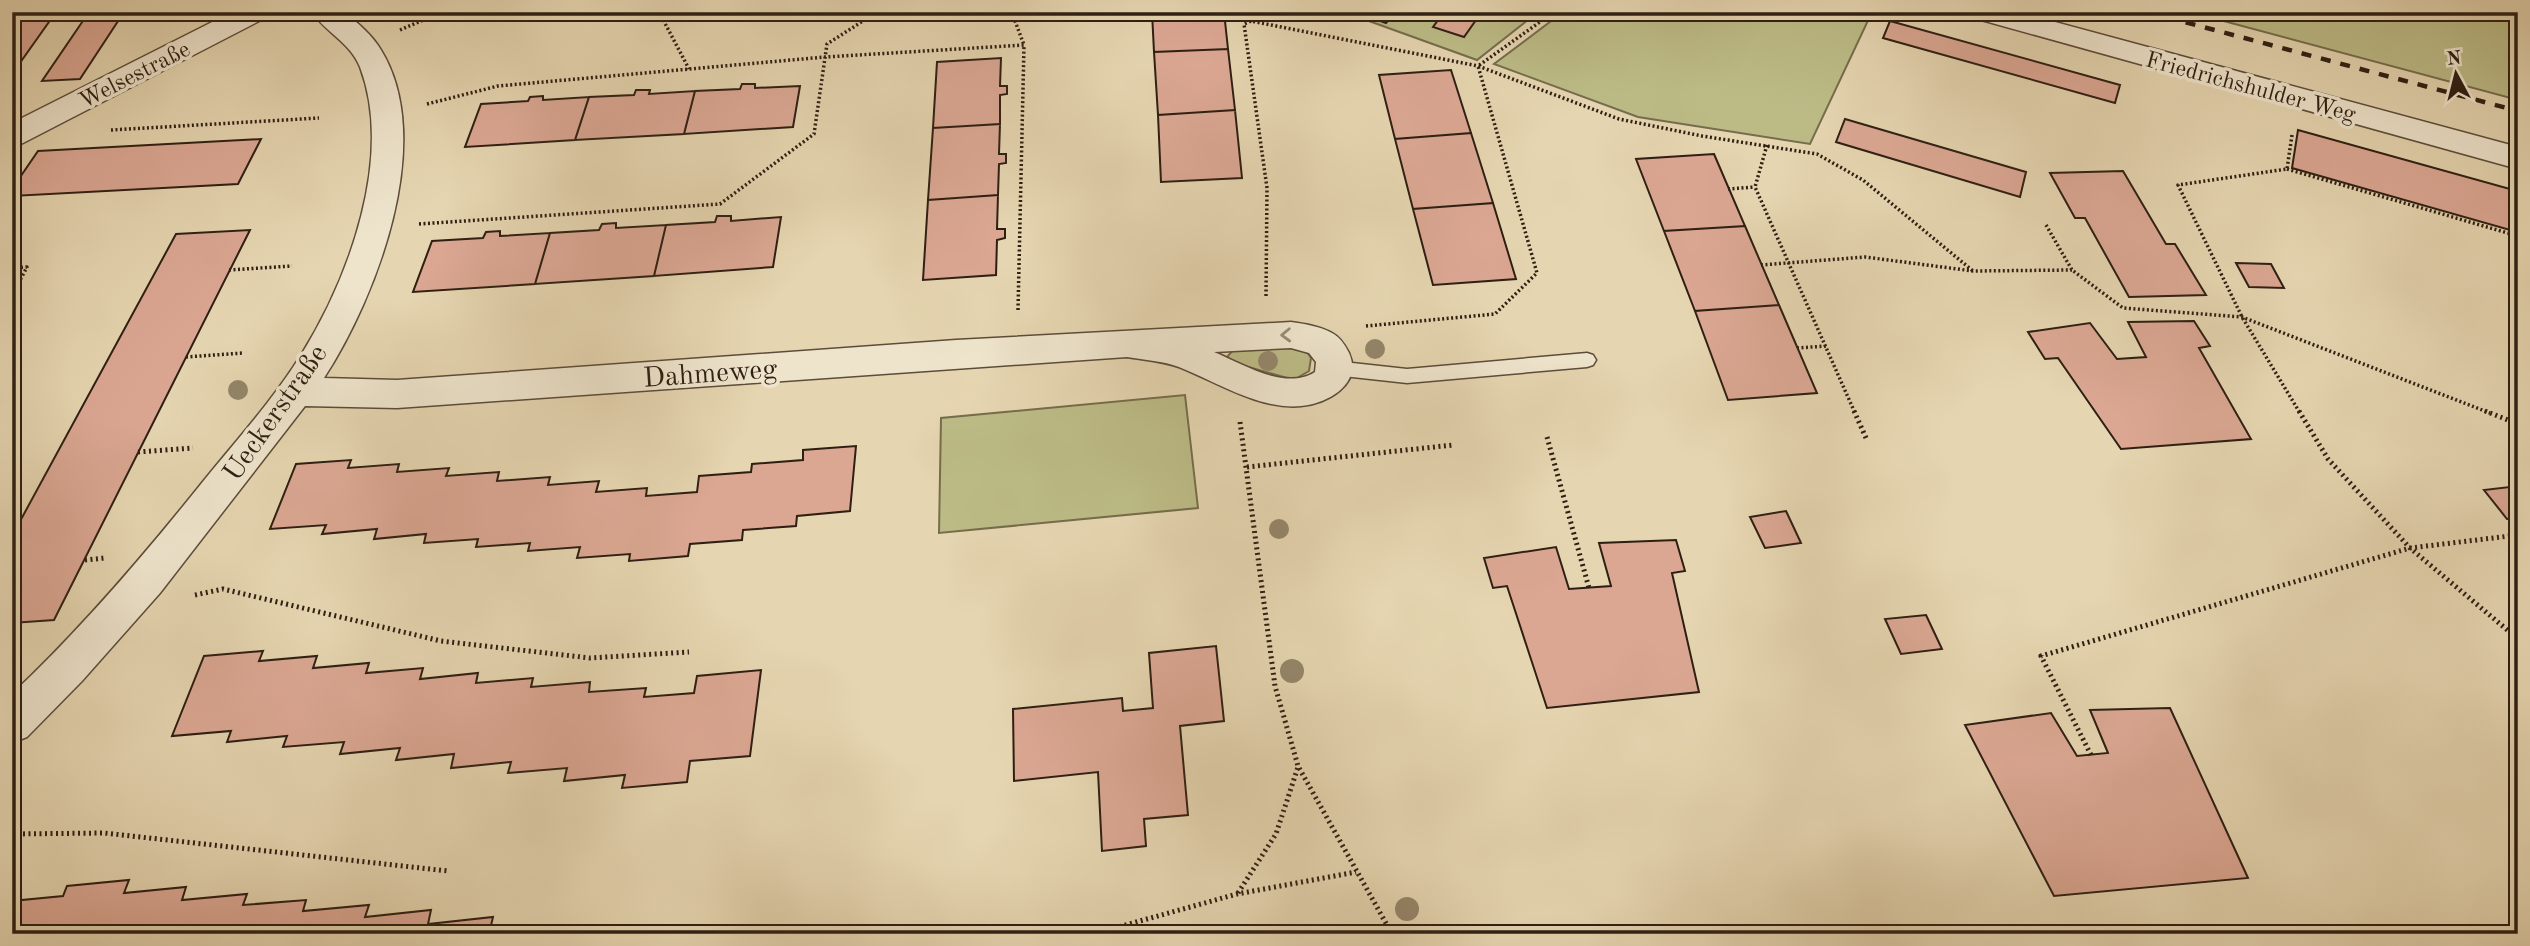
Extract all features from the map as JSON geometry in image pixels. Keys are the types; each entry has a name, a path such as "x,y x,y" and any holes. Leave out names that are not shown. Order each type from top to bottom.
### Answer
{"street":[{"name":"Welsestraße","path":"12,136 255,12"},
{"name":"Ueckerstraße","path":"12,723 62,675 160,565 295,392 330,333 359,272 377,223 388,158 388,129 378,78 362,45 326,12"},
{"name":"Friedrichshulder Weg","path":"1984,12 2518,158"},
{"name":"Dahmeweg","path":"295,392 397,394 1125,343 1302,335 1319,340 1330,349 1334,368 1329,379 1318,387 1293,392 1263,386 1179,353 1125,343"}],"lane":[{"path":"1334,368 1407,376 1587,360"}],"path":[{"path":"397,31 442,12"},
{"path":"659,12 689,69"},
{"path":"999,12 1015,21 1024,45 1018,316"},
{"path":"1478,66 1554,12"},
{"path":"1266,299 1267,188 1244,24 1251,20 1478,66 1619,119 1702,136 1817,154 1863,180 1973,271"},
{"path":"407,224 720,204 814,134 827,44 863,21"},
{"path":"416,107 498,86 825,57 1024,45"},
{"path":"1365,327 1495,314 1537,273 1478,66"},
{"path":"110,130 319,118"},
{"path":"2287,169 2292,134"},
{"path":"1767,145 1755,187 1791,263 1866,438"},
{"path":"2518,236 2287,169 2178,185 2242,317 2328,458 2410,548 2518,639"},
{"path":"1728,189 1755,187"},
{"path":"2046,225 2073,270 2123,307 2242,317 2518,424"},
{"path":"1761,265 1865,257 1973,271 2073,270"},
{"path":"229,270 292,266"},
{"path":"12,268 27,267 12,296"},
{"path":"1797,348 1827,346"},
{"path":"186,357 243,353"},
{"path":"1238,409 1275,686 1298,766 1392,934"},
{"path":"1547,437 1590,588"},
{"path":"1247,467 1453,445"},
{"path":"138,452 206,447"},
{"path":"2091,755 2041,656 2410,548 2518,535"},
{"path":"194,595 223,589 441,641 590,658 688,652"},
{"path":"1237,894 1268,854 1287,812 1298,766"},
{"path":"12,834 104,833 448,871"},
{"path":"1093,934 1237,894 1356,872"}],"shaded area":[{"path":"1344,12 1538,12 1477,60"},
{"path":"1563,12 1872,12 1810,144 1638,117 1494,64"},
{"path":"2190,12 2487,12 2518,20 2518,100"},
{"path":"1292,347 1307,352 1311,358 1309,371 1297,378 1287,378 1231,362 1227,357 1234,349"},
{"path":"1185,395 1198,508 939,533 941,418"}],"building":[{"path":"22,12 56,12 12,74 12,25"},
{"path":"89,12 124,12 80,79 42,81"},
{"path":"1152,12 1224,12 1228,49 1154,52"},
{"path":"1396,12 1386,23 1361,14"},
{"path":"1444,12 1476,20 1464,37 1433,27"},
{"path":"1890,21 2120,85 2115,103 1883,38"},
{"path":"1228,49 1235,110 1158,115 1154,52"},
{"path":"1001,58 1000,86 1007,86 1007,94 1000,95 1000,124 933,128 937,62"},
{"path":"1451,70 1471,133 1395,139 1379,75"},
{"path":"742,84 755,84 755,88 800,86 793,127 684,134 695,91 740,89"},
{"path":"636,90 650,90 649,94 695,91 684,134 575,140 589,97 634,95"},
{"path":"543,96 543,100 589,97 575,140 465,147 481,104 528,101 530,97"},
{"path":"1235,110 1242,178 1161,182 1158,115"},
{"path":"1845,119 2026,172 2020,197 1836,142"},
{"path":"1000,124 999,154 1006,154 1006,163 999,164 998,195 928,200 933,128"},
{"path":"2298,130 2510,189 2510,230 2292,168"},
{"path":"1471,133 1493,203 1413,209 1395,139"},
{"path":"261,139 238,184 12,196 12,189 38,151"},
{"path":"1714,154 1745,226 1664,231 1636,159"},
{"path":"2123,171 2166,244 2175,244 2206,295 2129,297 2085,218 2075,218 2050,173"},
{"path":"998,195 997,229 1005,229 1005,238 997,240 996,275 923,280 928,200"},
{"path":"1493,203 1516,279 1433,285 1413,209"},
{"path":"2510,211 2518,213 2518,232 2510,230"},
{"path":"717,216 731,216 731,221 781,217 773,267 654,276 666,225 715,222"},
{"path":"616,223 616,228 666,225 654,276 535,284 550,233 599,230 602,224"},
{"path":"1745,226 1779,305 1695,311 1664,231"},
{"path":"250,230 54,620 12,623 12,536 176,234"},
{"path":"500,231 500,236 550,233 535,284 413,292 432,241 483,238 486,232"},
{"path":"2236,263 2271,264 2284,288 2249,287"},
{"path":"1779,305 1817,393 1728,400 1695,311"},
{"path":"2194,321 2210,346 2199,348 2251,439 2121,449 2058,358 2045,359 2028,332 2090,323 2117,359 2146,357 2128,322"},
{"path":"856,446 850,511 797,516 796,526 743,530 742,540 690,544 688,556 629,561 630,554 577,558 580,547 528,551 530,543 476,547 478,539 424,543 426,534 374,539 377,529 322,534 326,525 270,529 296,464 351,460 348,468 399,464 397,472 449,468 446,476 499,472 497,481 550,477 548,485 599,481 596,492 647,488 646,496 697,492 699,476 751,472 752,464 803,460 803,450"},
{"path":"2518,486 2518,518 2507,519 2484,490"},
{"path":"1786,511 1801,543 1765,548 1750,517"},
{"path":"1676,540 1685,571 1672,573 1699,692 1547,708 1507,586 1493,588 1484,558 1556,547 1569,589 1611,586 1599,543"},
{"path":"1926,615 1942,649 1901,654 1885,619"},
{"path":"1216,646 1224,721 1180,726 1188,815 1144,819 1146,846 1102,851 1098,772 1014,781 1013,709 1122,698 1123,711 1153,708 1149,653"},
{"path":"263,651 259,661 317,656 313,668 369,663 366,673 423,668 420,679 478,673 476,683 533,678 531,687 590,682 589,692 646,688 644,697 694,693 697,676 761,670 750,756 690,761 687,782 622,788 625,775 564,781 567,768 508,773 511,762 451,768 454,754 396,760 400,748 340,754 344,742 283,747 287,736 227,742 231,731 172,736 204,656"},
{"path":"2170,708 2248,878 2054,896 1965,725 2051,713 2077,756 2108,753 2090,710"},
{"path":"129,880 124,893 186,887 182,900 247,894 243,905 306,900 303,911 369,905 365,917 431,910 428,924 493,917 489,934 12,934 12,901 63,896 67,886"},
{"path":"1886,928 1888,934 1819,934"}],"railway":[{"path":"2147,12 2518,111"}]}
